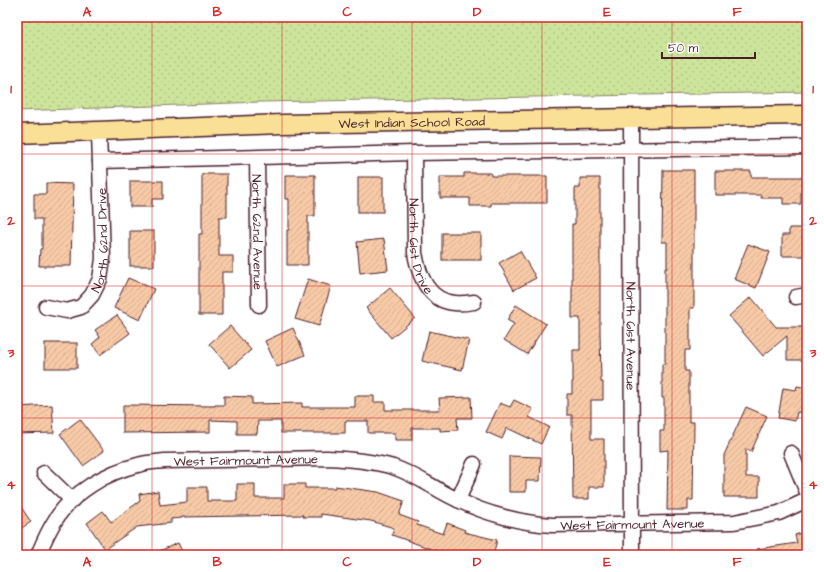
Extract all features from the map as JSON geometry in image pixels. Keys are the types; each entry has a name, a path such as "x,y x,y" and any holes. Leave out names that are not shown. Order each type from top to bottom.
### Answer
{"main road":[{"name":"West Indian School Road","path":"17,134 282,124 807,115"}],"street":[{"name":"North 61st Avenue","path":"631,118 632,555"},
{"name":"North 62nd Drive","path":"46,307 67,311 81,306 92,295 100,279 103,259 99,132"},
{"path":"100,161 414,153 631,151 807,147"},
{"name":"North 61st Drive","path":"414,153 415,253 418,268 424,282 438,299 454,303 474,302"},
{"name":"North 62nd Avenue","path":"256,158 259,305"},
{"path":"791,453 807,492"},
{"name":"West Fairmount Avenue","path":"72,500 99,481 118,471 139,464 165,461 327,458 349,459 393,467 414,475 458,500 502,515 532,523 552,525 734,522 779,513 807,500"},
{"path":"458,500 474,464"},
{"path":"38,555 56,518 72,500 44,473"}],"green space":[{"path":"17,17 807,17 807,92 260,102 17,111"}],"building":[{"path":"663,170 694,170 694,308 690,308 690,350 685,350 685,371 689,371 689,422 694,422 693,500 688,500 688,510 667,510 668,450 660,451 660,431 664,431 662,364 665,364 665,268 667,268 667,242 662,242"},
{"path":"715,171 751,171 751,177 807,177 807,192 801,192 801,204 783,204 783,198 761,198 761,195 715,195"},
{"path":"464,173 491,173 491,176 547,176 547,203 491,203 491,206 470,206 470,198 440,198 440,177 464,177"},
{"path":"202,174 227,174 227,217 219,217 219,256 233,256 233,272 222,272 222,315 199,315 199,234 202,234"},
{"path":"285,175 315,175 315,216 308,216 308,265 287,265 289,199 285,199"},
{"path":"358,177 383,177 383,212 358,212"},
{"path":"580,178 600,178 600,331 601,382 603,382 603,400 591,400 591,439 604,439 604,487 589,487 589,499 573,499 572,415 567,415 567,394 572,394 573,350 580,350 580,318 572,318 572,224 575,224 575,188 580,188"},
{"path":"130,181 163,181 163,199 152,199 152,207 130,207"},
{"path":"46,183 73,184 71,266 39,266 40,249 42,249 42,219 34,219 34,194 46,194"},
{"path":"789,228 807,228 807,256 782,256 782,235 789,235"},
{"path":"130,231 154,231 154,266 130,266"},
{"path":"442,233 481,233 481,260 442,260"},
{"path":"384,239 388,270 360,273 357,242"},
{"path":"748,244 770,252 756,288 734,279"},
{"path":"520,251 536,278 514,290 499,263"},
{"path":"128,278 154,289 140,320 114,308"},
{"path":"308,279 331,286 319,326 295,319"},
{"path":"390,288 415,318 391,338 366,308"},
{"path":"751,297 776,327 807,327 807,360 787,360 787,336 763,356 729,316"},
{"path":"516,305 546,324 527,354 504,340 514,324 507,320"},
{"path":"117,315 130,333 100,355 92,344 100,337 95,330"},
{"path":"230,326 251,350 230,368 209,344"},
{"path":"293,328 305,355 277,367 265,341"},
{"path":"429,331 469,340 462,370 422,361"},
{"path":"45,343 77,343 77,368 45,368"},
{"path":"797,386 807,388 807,413 797,412 795,421 778,418 783,388 796,390"},
{"path":"224,396 252,397 252,404 302,403 302,407 355,407 355,396 374,396 374,402 385,402 385,410 440,410 439,398 471,397 472,418 457,418 458,430 440,431 440,428 412,428 412,440 395,440 395,433 368,433 368,421 345,421 345,433 281,433 281,421 258,421 257,434 237,434 237,421 210,420 210,432 123,433 123,405 215,406 224,405"},
{"path":"514,400 533,409 529,417 549,427 541,444 507,428 502,439 486,432 500,403 510,407"},
{"path":"52,405 54,433 17,434 17,407"},
{"path":"746,407 767,416 751,452 746,449 746,477 759,477 759,497 724,497 724,455"},
{"path":"80,419 104,451 83,466 60,434"},
{"path":"509,456 541,457 540,481 526,481 526,492 509,492"},
{"path":"237,484 255,484 255,498 284,498 284,484 305,484 305,488 335,488 335,486 378,492 404,501 399,515 418,522 417,525 443,534 447,523 465,530 464,532 497,540 493,555 448,555 392,535 394,528 371,521 321,514 321,517 303,517 303,515 182,517 171,519 171,523 137,527 105,549 87,523 103,511 111,522 140,501 139,494 158,491 160,505 187,502 187,487 207,487 207,501 237,501"},
{"path":"17,501 31,522 17,531"},
{"path":"807,531 807,555 757,555 757,549 797,543 795,535"},
{"path":"178,543 184,555 150,555"}]}
